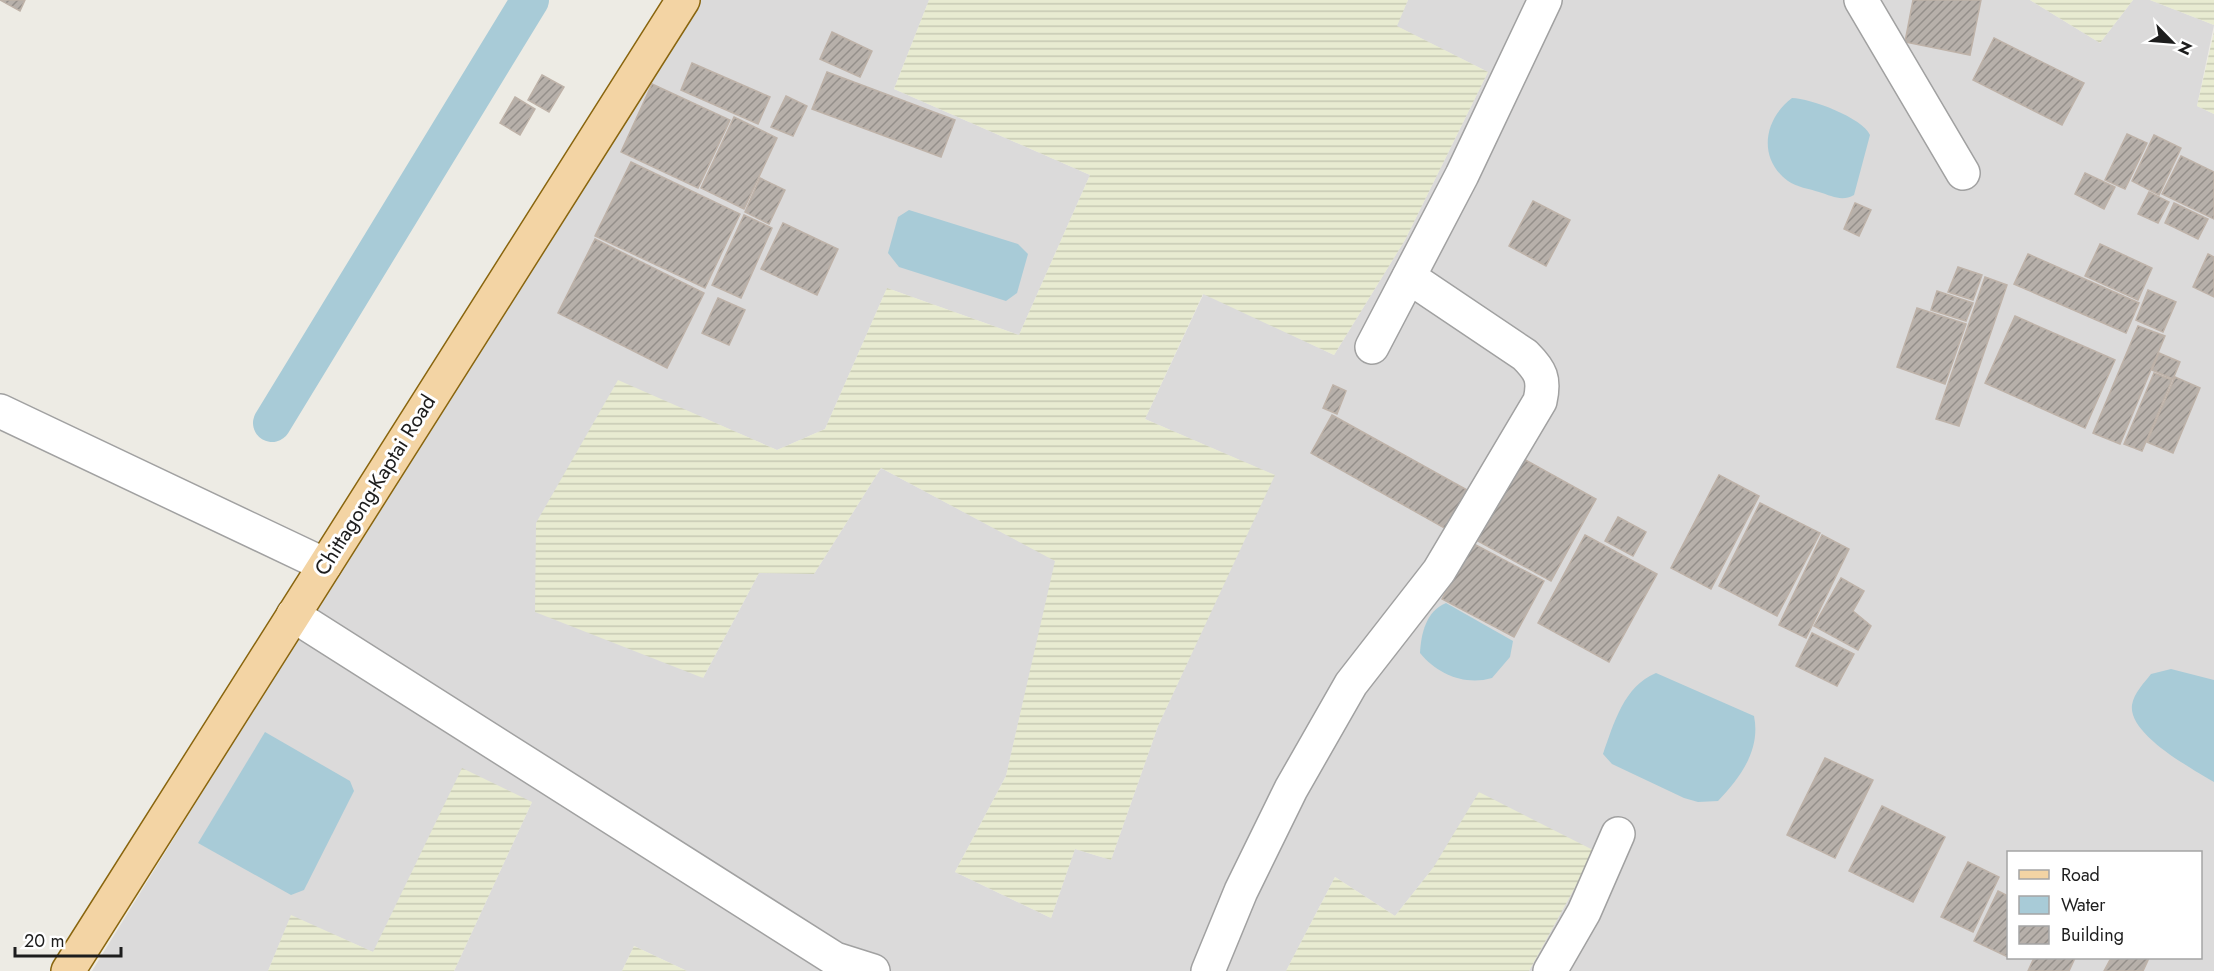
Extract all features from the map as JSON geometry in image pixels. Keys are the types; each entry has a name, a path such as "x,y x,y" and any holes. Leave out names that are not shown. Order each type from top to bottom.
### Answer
{"main road":[{"name":"Chittagong-Kaptai Road","path":"68,971 683,0"}],"street":[{"path":"1372,347 1462,175 1545,0"},
{"path":"1861,0 1963,173"},
{"path":"1208,971 1241,891 1291,789 1351,684 1439,571 1539,401 1544,383 1539,369 1525,355 1409,277"},
{"path":"0,411 325,565"},
{"path":"293,615 835,958 873,971"},
{"path":"1550,971 1584,912 1618,834"}],"shaded area":[{"path":"697,0 929,0 894,89 1090,175 1019,335 887,288 825,429 777,450 618,381 703,678 759,573 814,574 881,468 1056,561 1006,776 955,872 1051,918 1075,849 1111,860 1158,726 1274,475 1145,419 1204,293 1334,355 1405,240 1488,72 1396,26 1408,0 2030,0 2100,43 2133,0 2150,0 2214,25 2197,106 2214,114 2214,971 1529,971 1594,852 1433,868 1395,916 1335,877 1286,971 687,971 634,946 622,971 454,971 532,802 373,952 291,916 268,971 92,971 334,579"}],"green space":[{"path":"929,0 1408,0 1397,26 1488,72 1405,240 1334,355 1203,294 1145,419 1275,475 1158,726 1111,860 1075,849 1051,918 955,872 1006,776 1055,561 881,468 814,574 759,573 703,678 535,612 536,523 618,380 777,450 825,429 887,288 1019,335 1090,175 894,89"},
{"path":"2030,0 2133,0 2100,43"},
{"path":"2150,0 2214,0 2214,25"},
{"path":"2214,32 2214,114 2197,106"},
{"path":"462,768 532,802 454,971 268,971 291,915 373,952"},
{"path":"1479,792 1595,851 1529,971 1286,971 1335,877 1395,916 1433,868"},
{"path":"634,946 687,971 622,971"}],"water":[{"path":"1792,98 1811,101 1835,110 1857,122 1870,135 1854,195 1837,198 1803,188 1791,183 1778,172 1768,151 1770,128 1782,107"},
{"path":"909,210 1018,244 1028,254 1017,293 1006,301 899,267 888,253 898,217"},
{"path":"1446,603 1513,641 1510,657 1492,678 1472,680 1452,676 1435,667 1420,653 1423,631 1429,617"},
{"path":"2171,669 2214,680 2214,782 2163,750 2150,739 2133,716 2133,701 2142,685 2151,674"},
{"path":"1656,673 1754,716 1754,740 1747,763 1718,801 1698,802 1684,798 1612,764 1603,754 1616,718 1628,696 1645,679"},
{"path":"265,732 350,781 354,791 304,890 291,895 198,843"}],"building":[{"path":"0,0 25,0 20,11"},
{"path":"1913,0 1981,0 1970,55 1905,42"},
{"path":"832,32 872,51 860,77 820,59"},
{"path":"1994,38 2084,83 2062,125 1973,80"},
{"path":"692,63 770,97 758,124 681,90"},
{"path":"827,72 955,120 941,157 812,109"},
{"path":"542,75 564,87 549,112 528,100"},
{"path":"652,84 730,120 698,188 621,152"},
{"path":"786,96 807,106 793,136 771,127"},
{"path":"515,97 535,109 520,135 500,123"},
{"path":"734,117 777,138 744,209 701,188"},
{"path":"2127,134 2147,143 2125,189 2105,180"},
{"path":"2154,135 2181,148 2159,195 2132,181"},
{"path":"2181,156 2214,172 2214,219 2162,194"},
{"path":"631,162 740,214 705,288 595,236"},
{"path":"2085,173 2115,187 2104,209 2075,194"},
{"path":"760,178 785,190 769,224 745,212"},
{"path":"2149,192 2169,202 2158,223 2138,214"},
{"path":"1533,201 1570,220 1546,266 1509,246"},
{"path":"1855,203 1871,210 1859,236 1844,229"},
{"path":"2174,203 2208,219 2198,239 2165,223"},
{"path":"744,215 772,228 741,298 712,285"},
{"path":"783,223 838,249 817,295 761,269"},
{"path":"595,239 704,293 667,368 558,313"},
{"path":"2100,244 2152,268 2138,300 2085,276"},
{"path":"2028,254 2139,303 2126,333 2014,284"},
{"path":"2208,254 2214,257 2214,297 2193,287"},
{"path":"1958,267 1982,275 1973,300 1948,292"},
{"path":"1985,277 2007,285 1959,426 1936,419"},
{"path":"2148,290 2176,302 2163,332 2136,320"},
{"path":"1937,291 1973,303 1966,321 1931,310"},
{"path":"718,298 745,310 729,345 702,333"},
{"path":"1917,308 1966,324 1945,384 1897,367"},
{"path":"2015,316 2115,360 2085,428 1985,383"},
{"path":"2138,326 2165,336 2120,444 2093,433"},
{"path":"2159,353 2180,362 2173,379 2152,370"},
{"path":"2154,373 2172,380 2142,451 2124,444"},
{"path":"2175,377 2200,388 2173,453 2147,442"},
{"path":"1333,385 1346,391 1337,414 1323,408"},
{"path":"1332,415 1469,491 1448,530 1311,453"},
{"path":"1522,458 1596,499 1551,581 1476,540"},
{"path":"1719,475 1759,496 1711,589 1671,568"},
{"path":"1760,503 1820,533 1777,616 1719,586"},
{"path":"1618,517 1646,532 1633,556 1605,541"},
{"path":"1585,535 1657,574 1609,662 1538,623"},
{"path":"1822,535 1849,549 1806,638 1779,625"},
{"path":"1472,543 1544,581 1514,637 1442,599"},
{"path":"1841,578 1864,591 1853,611 1871,626 1858,650 1814,626"},
{"path":"1812,633 1854,654 1837,686 1796,666"},
{"path":"1825,758 1873,780 1835,858 1787,835"},
{"path":"1882,806 1945,837 1913,902 1849,871"},
{"path":"1968,862 1999,877 1973,932 1941,917"},
{"path":"1998,891 2007,896 2007,957 1974,941"},
{"path":"2034,959 2075,959 2069,971 2028,971"},
{"path":"2110,959 2149,959 2143,971 2104,971"}],"waterway":[{"path":"272,423 530,0"}]}
